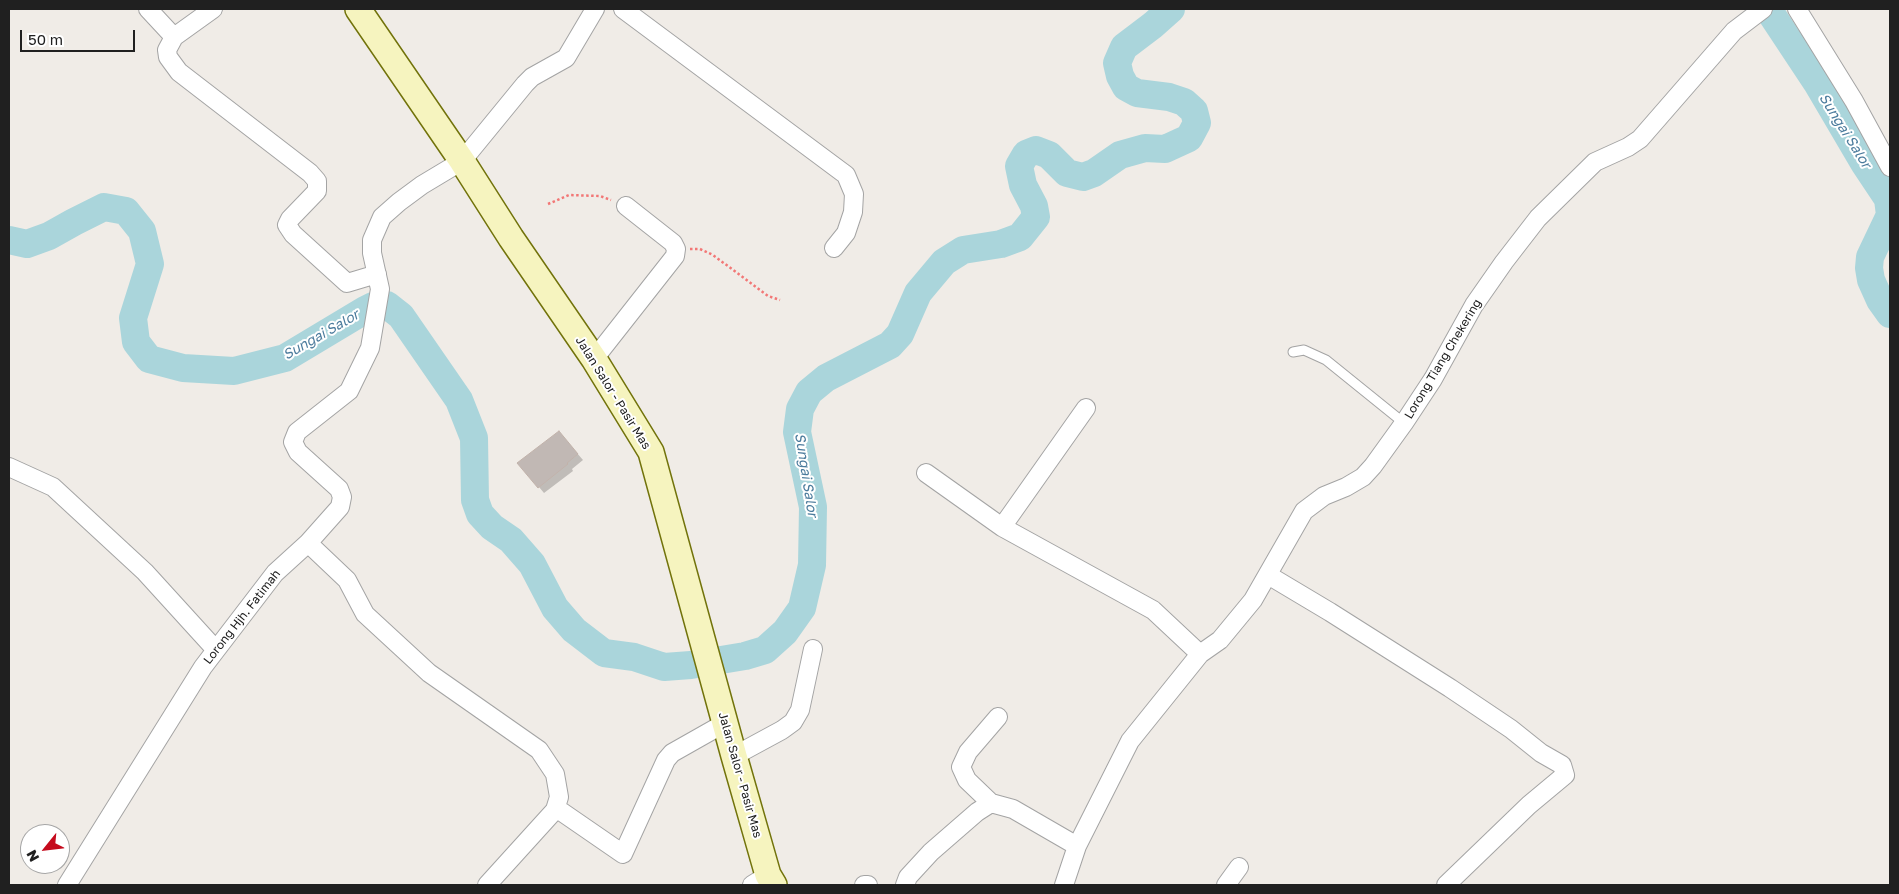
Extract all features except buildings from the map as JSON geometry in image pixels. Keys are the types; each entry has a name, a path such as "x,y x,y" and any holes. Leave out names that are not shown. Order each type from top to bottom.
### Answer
{"main road":[{"name":"Jalan Salor - Pasir Mas","path":"358,9 594,359 651,452 734,756 764,882"}],"street":[{"path":"148,9 174,37"},
{"path":"213,9 174,37 167,50 168,58 173,66 310,173 317,181 317,191 290,219 288,225 293,234 347,282 379,281"},
{"name":"Lorong Hjh. Fatimah","path":"68,885 203,667 275,573 308,543 340,507 342,497 339,489 298,452 293,442 297,432 349,391 370,348 376,323 379,281 372,252 372,240 382,217 414,190 462,161 532,77 566,58 595,9"},
{"path":"623,9 846,175 854,194 853,212 846,233 834,248"},
{"path":"1797,9 1854,102 1890,167"},
{"name":"Lorong Tiang Chekering","path":"1064,885 1077,846 1130,741 1200,654 1220,640 1253,600 1304,511 1324,496 1346,487 1363,477 1404,423 1432,379 1474,305 1538,218 1595,162 1628,147 1640,139 1734,31 1761,10"},
{"path":"594,359 675,256 676,249 673,243 626,206"},
{"path":"1002,527 1086,408"},
{"path":"9,467 53,488 145,572 216,650"},
{"path":"926,473 1002,527 1153,610 1200,654"},
{"path":"308,543 347,580 365,614 429,673 538,750 554,774 559,797 555,810 487,885"},
{"path":"1268,575 1450,688 1511,729 1541,753 1562,765 1565,775 1529,805 1446,885"},
{"path":"734,756 793,722 800,710 813,650"},
{"path":"998,717 968,752 961,767 967,780 991,803 1013,809 1077,846"},
{"path":"555,810 562,812 623,854 666,760 672,753 725,723"},
{"path":"905,885 908,877 931,852 991,803"},
{"path":"1226,885 1239,867"}],"lane":[{"path":"1293,352 1304,350 1326,360 1404,423"}],"path":[{"path":"548,204 569,195 600,196 626,206"},
{"path":"676,249 700,249 713,255 768,296 780,300"}],"waterway":[{"name":"Sungai Salor","path":"9,240 27,244 49,236 104,207 126,211 142,231 150,264 133,318 136,342 149,359 183,368 234,371 285,358 365,310 373,306 387,305 401,316 459,400 474,438 475,500 480,514 492,527 511,540 532,564 555,608 574,630 604,653 634,657 664,667 691,665 745,656 765,650 785,632 802,608 812,565 813,507 797,432 800,409 809,392 826,378 890,345 900,334 918,293 944,262 963,250 1001,244 1020,237 1036,217 1034,206 1023,185 1019,166 1026,154 1036,150 1049,155 1067,173 1083,177 1094,173 1120,155 1145,148 1165,149 1189,138 1197,123 1194,111 1184,102 1169,97 1137,93 1126,87 1120,76 1117,63 1124,47 1171,9"},
{"name":"Sungai Salor","path":"1768,9 1817,83 1864,163 1888,199 1890,215 1870,257 1869,268 1871,280 1880,300 1890,314"}]}
